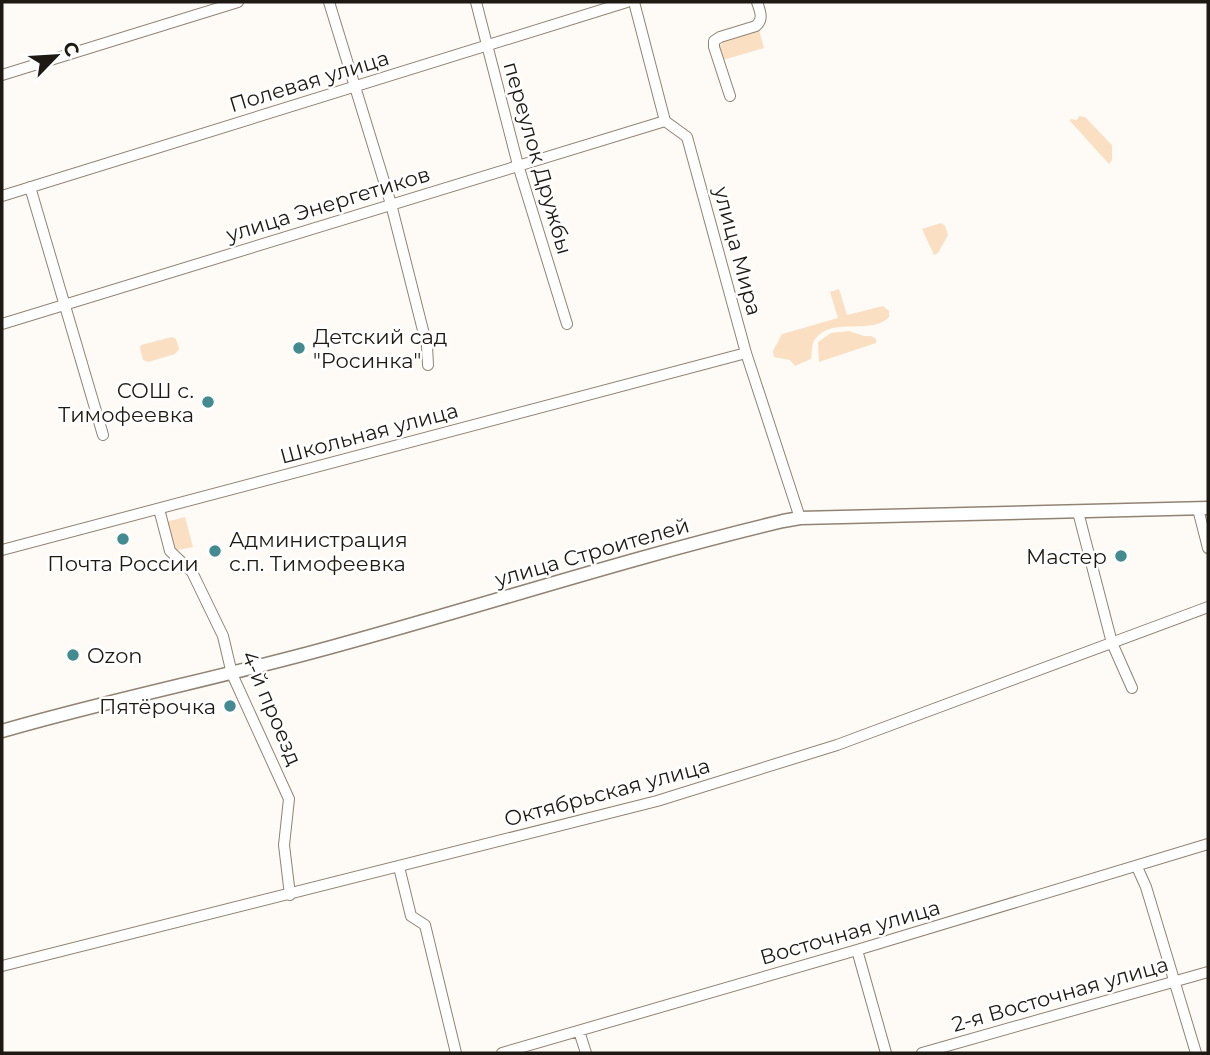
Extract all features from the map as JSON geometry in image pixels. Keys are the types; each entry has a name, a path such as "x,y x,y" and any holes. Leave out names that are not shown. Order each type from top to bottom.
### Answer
{"main road":[{"name":"улица Строителей","path":"2,731 75,710 232,674 401,628 676,547 800,518 1203,508"}],"street":[{"path":"2,75 238,2"},
{"path":"329,2 353,88 391,204 427,346 428,365"},
{"name":"переулок Дружбы","path":"476,2 518,165 567,324"},
{"name":"Полевая улица","path":"2,196 627,2"},
{"path":"634,2 665,121"},
{"path":"730,96 714,41 756,26 761,16 757,2"},
{"name":"улица Энергетиков","path":"2,324 665,121"},
{"name":"улица Мира","path":"665,121 687,137 746,353 800,518"},
{"path":"30,187 103,435"},
{"name":"Школьная улица","path":"2,550 746,353"},
{"path":"1203,508 1208,548"},
{"name":"4-й проезд","path":"159,509 170,551 192,572 223,636 232,674 289,799 285,845 290,895"},
{"path":"1078,512 1112,643 1132,688"},
{"name":"Октябрьская улица","path":"2,966 657,801 837,745 1208,607"},
{"name":"Восточная улица","path":"502,1053 1208,844"},
{"path":"399,867 411,916 425,925 456,1053"},
{"path":"1137,867 1146,887 1196,1053"},
{"path":"857,950 886,1053"},
{"name":"2-я Восточная улица","path":"922,1053 1208,972"},
{"path":"579,1031 586,1053"}],"shaded area":[{"path":"759,30 764,48 723,60 719,47 724,41"},
{"path":"1079,116 1085,117 1112,145 1112,160 1109,164 1070,121 1077,120"},
{"path":"941,223 948,235 938,253 934,255 922,229"},
{"path":"839,289 847,315 883,306 889,311 889,317 872,325 833,328 824,332 814,340 811,359 795,366 790,360 774,357 773,351 782,334 838,318 830,292"},
{"path":"849,331 871,336 876,339 876,343 819,362 818,342 831,333"},
{"path":"172,337 176,339 179,349 175,354 148,362 143,360 141,345"},
{"path":"185,517 193,547 173,551 166,522"}],"place":[{"name":"Детский сад \"Росинка\"","path":"299,348"},
{"name":"СОШ с. Тимофеевка","path":"208,402"},
{"name":"Почта России","path":"123,539"},
{"name":"Администрация с.п. Тимофеевка","path":"215,551"},
{"name":"Мастер","path":"1121,556"},
{"name":"Ozon","path":"73,655"},
{"name":"Пятёрочка","path":"230,706"}]}
